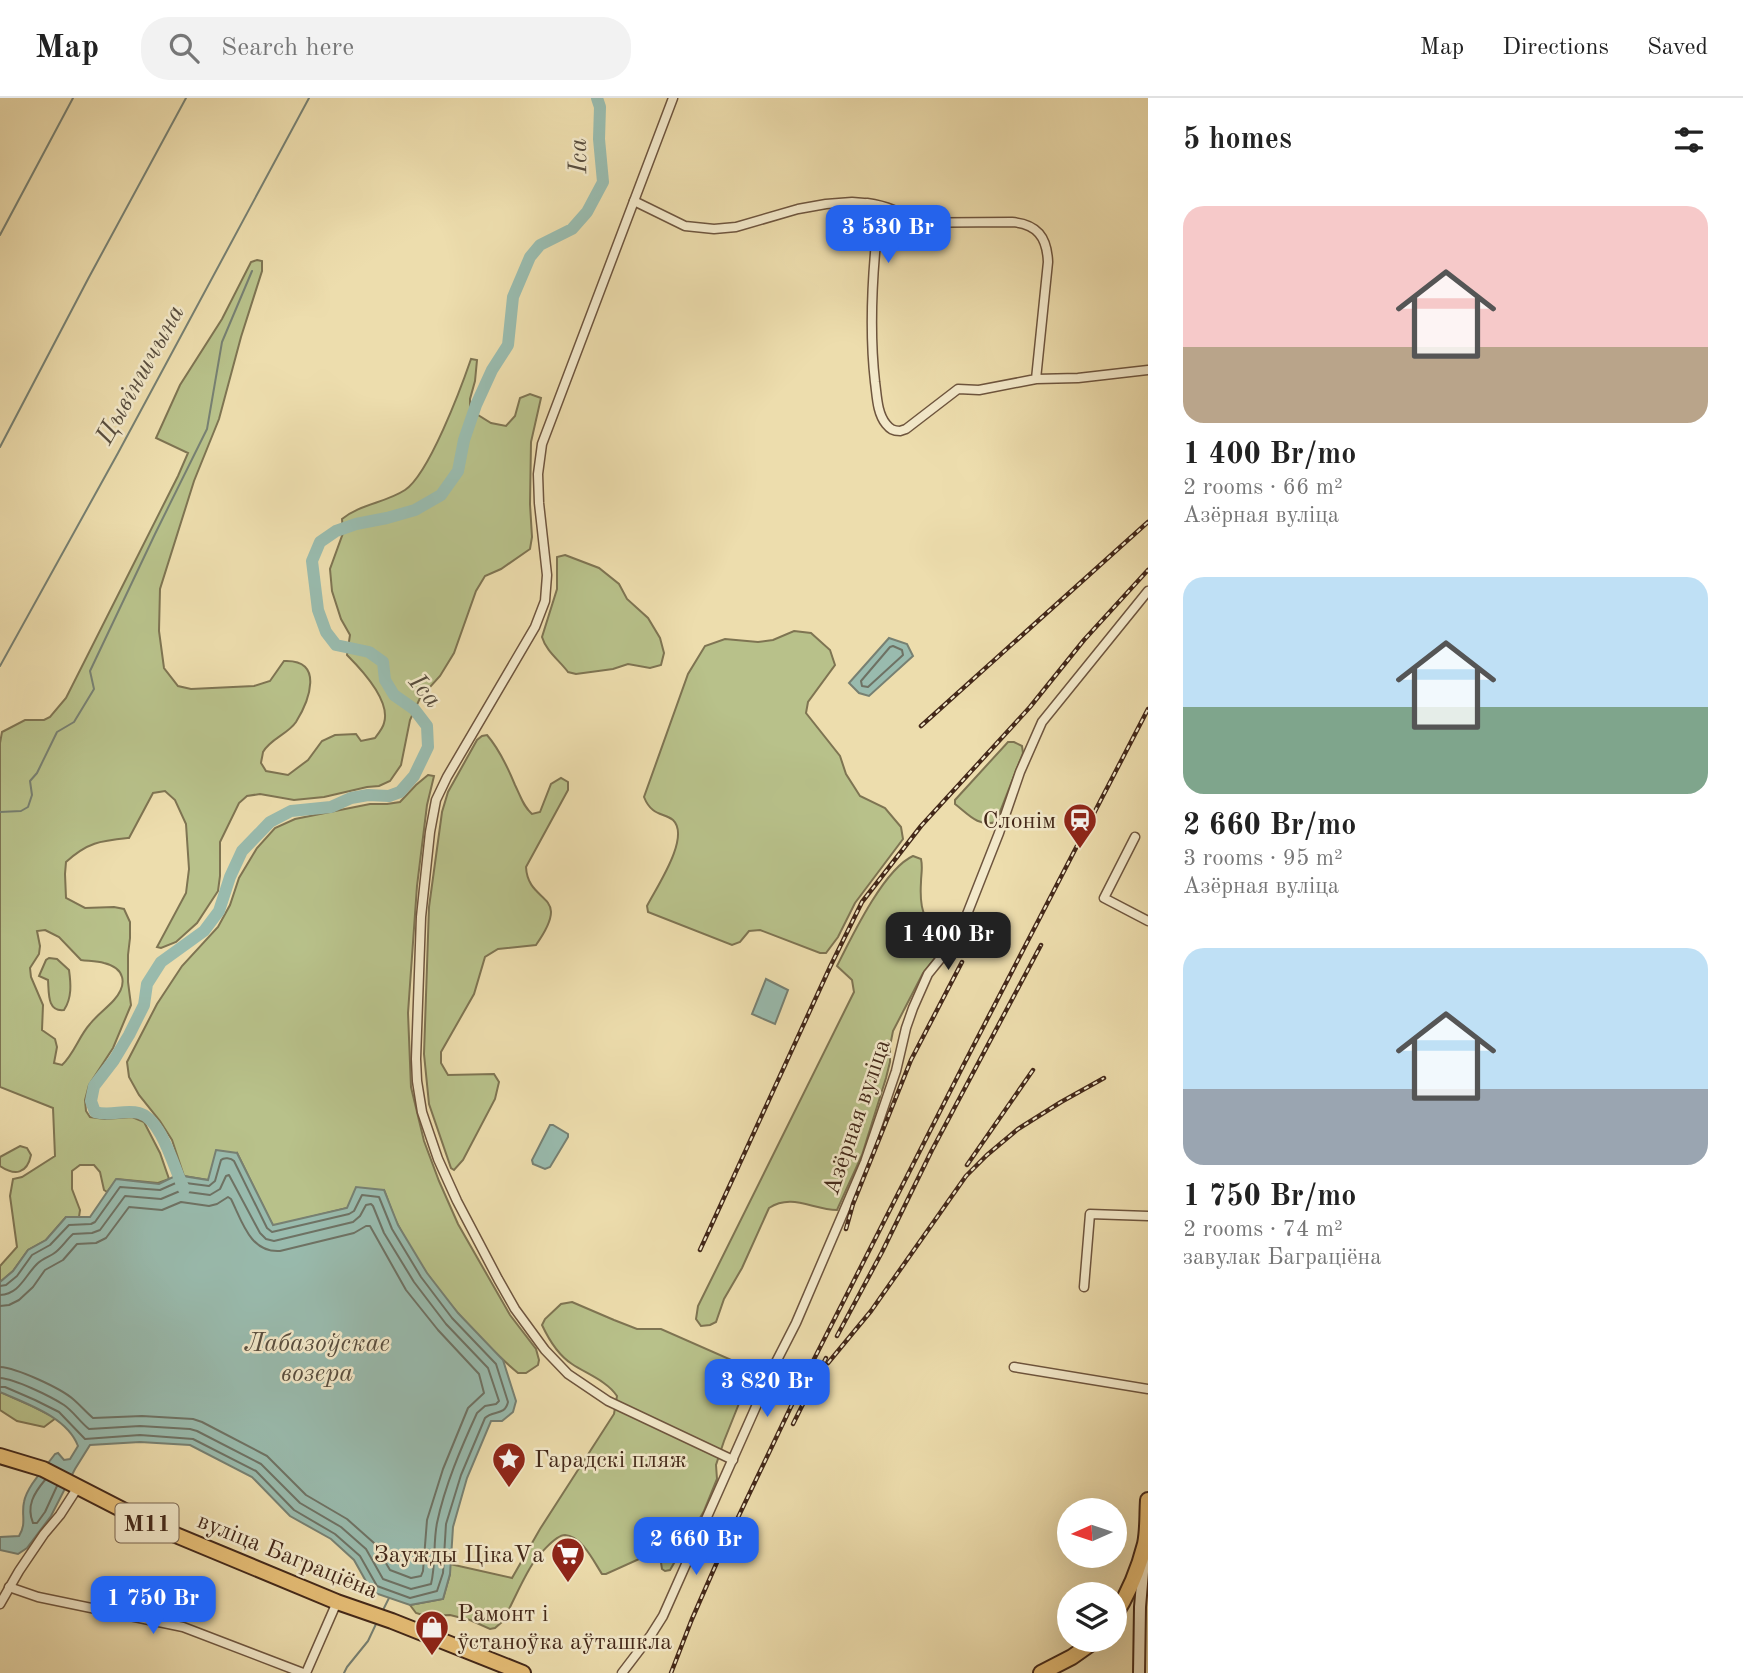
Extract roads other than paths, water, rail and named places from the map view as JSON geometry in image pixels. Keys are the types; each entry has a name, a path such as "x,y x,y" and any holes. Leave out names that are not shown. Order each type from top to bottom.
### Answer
{"highway":[{"name":"вуліца Баграціёна","path":"0,1456 43,1469 154,1526 337,1602 523,1673"},
{"path":"1127,1590 1145,1542 1148,1500"},
{"path":"1041,1673 1079,1652"}],"main road":[{"path":"1139,1673 1144,1642 1140,1607 1145,1542"},
{"path":"1127,1609 1140,1607"}],"street":[{"path":"673,98 542,444 538,474 547,575 545,601 535,627 436,800 421,917 415,1059 422,1112 438,1159 498,1279 515,1309 545,1350 568,1374 608,1401 733,1460"},
{"path":"634,201 685,226 714,229 736,227 826,204 864,203 885,206 916,223"},
{"path":"864,203 872,209 878,223 872,276 871,327 877,405 888,428 894,431 906,429 958,389 979,390 1036,379 1078,378 1148,370"},
{"path":"878,223 1022,222 1030,226 1046,243 1048,262 1036,379"},
{"name":"Азёрная вуліца","path":"622,1673 663,1616 774,1366 796,1323 865,1162 896,1070 913,1008 928,974 958,937 1020,772 1042,722 1148,591"},
{"path":"1135,837 1104,898 1148,921"},
{"path":"1084,1287 1090,1214 1148,1216"},
{"path":"1014,1367 1148,1389"},
{"path":"0,1604 44,1534 60,1516 74,1484"},
{"path":"9,1587 38,1597 183,1627 304,1673 337,1602"}],"water":[{"path":"889,638 907,644 913,656 869,696 859,693 849,683"},
{"path":"766,979 788,990 775,1024 752,1014"},
{"path":"550,1125 568,1134 568,1137 550,1167 545,1169 533,1164 532,1160"},
{"name":"Лабазоўскае возера","path":"216,1150 237,1153 273,1225 347,1208 356,1187 384,1190 398,1225 427,1273 458,1313 503,1360 516,1401 513,1412 502,1421 491,1421 467,1478 453,1527 450,1574 443,1599 410,1605 372,1592 354,1560 331,1539 290,1516 252,1477 190,1445 140,1442 90,1445 51,1516 27,1548 18,1554 0,1550 0,1537 19,1536 24,1502 37,1477 55,1454 58,1453 64,1460 70,1459 78,1446 73,1436 56,1419 0,1392 0,1282 13,1271 28,1250 46,1240 66,1217 90,1217 116,1179 159,1184 177,1175 208,1180"}],"waterway":[{"path":"0,235 73,98"},
{"path":"0,447 186,98"},
{"name":"Цывіншчына","path":"0,666 309,98"},
{"name":"Іса","path":"184,1189 161,1134 154,1125 139,1113 95,1112 91,1101 94,1086 129,1035 144,1005 147,984 161,962 204,931 219,911 242,851 270,822 291,811 331,807 351,798 368,795 389,796 400,792 414,776 428,747 427,726 414,709 394,695 385,680 383,662 369,652 336,645 326,632 318,610 312,561 320,542 336,531 415,510 441,495 458,471 464,440 476,405 492,370 508,345 513,297 530,257 540,245 572,229 587,212 603,182 599,139 600,107 597,98"},
{"path":"0,812 21,811 28,807 32,795 30,781 37,773 57,732 74,722 94,689 90,671 207,429 222,342 252,271"},
{"path":"383,1610 389,1598"},
{"path":"344,1673 368,1641 376,1624"}],"railway":[{"path":"921,726 1148,522"},
{"path":"700,1250 862,902 921,826 1030,707 1084,640 1148,570"},
{"path":"671,1673 721,1553 808,1371 1148,709"},
{"path":"837,1336 1041,945"},
{"path":"846,1229 853,1204 911,1060 962,962"},
{"path":"967,1165 1033,1070"},
{"path":"828,1363 871,1311 966,1176 1018,1129 1104,1078"},
{"path":"793,1424 826,1358"}],"place":[{"name":"Слонім","path":"1080,850"},
{"name":"Гарадскі пляж","path":"509,1489"},
{"name":"Заужды ЦікаVа","path":"568,1584"},
{"name":"Рамонт і ўстаноўка аўташкла","path":"432,1657"}]}
